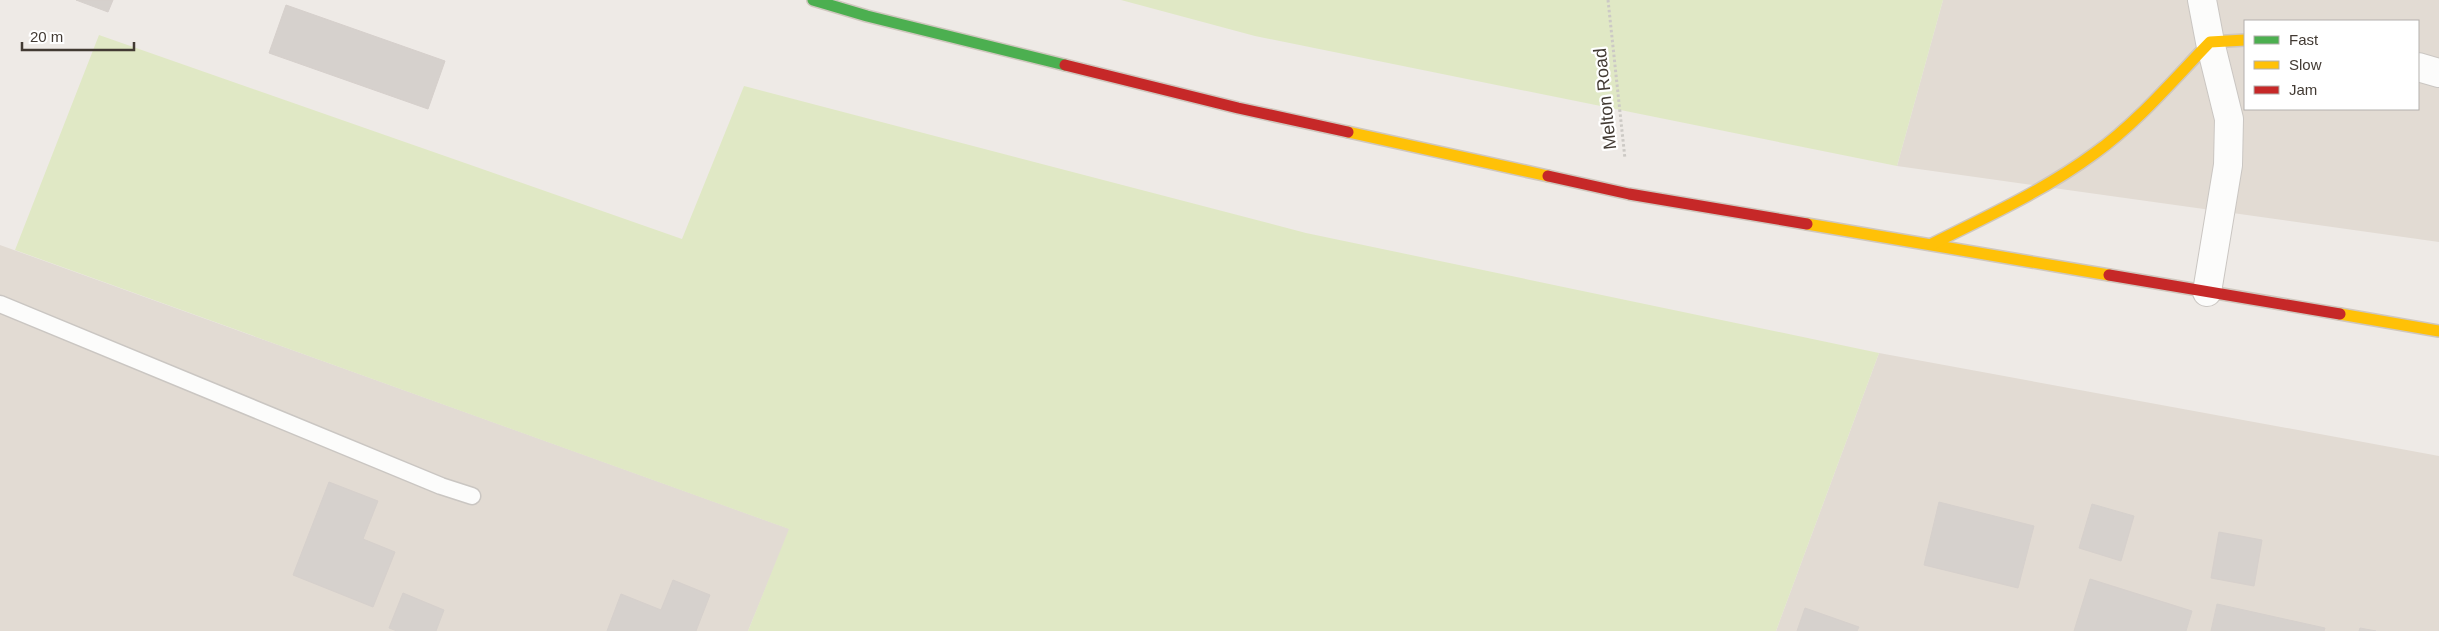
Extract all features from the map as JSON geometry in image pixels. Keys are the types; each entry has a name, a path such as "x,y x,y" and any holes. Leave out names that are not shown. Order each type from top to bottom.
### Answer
{"main road":[{"path":"813,0 867,16 1238,108 1629,194 2439,331"},
{"path":"1932,244 2023,199 2096,153 2155,100 2210,42 2244,40"}],"street":[{"path":"2202,0 2229,119 2228,165 2207,292"},
{"path":"2419,67 2439,73"}],"lane":[{"path":"0,304 441,486 472,496"}],"path":[{"name":"Melton Road","path":"1608,0 1629,194"}],"shaded area":[{"path":"1943,0 2439,0 2439,242 1897,166"},
{"path":"0,245 790,529 748,631 0,631"},
{"path":"1879,353 2439,456 2439,631 1776,631"}],"green space":[{"path":"1121,0 1943,0 1897,166 1255,36"},
{"path":"99,35 682,239 744,86 1306,233 1879,353 1776,631 748,631 789,529 15,250"}],"building":[{"path":"76,0 113,0 108,12"},
{"path":"286,5 445,61 428,109 269,53"},
{"path":"329,482 378,501 363,539 395,552 373,607 293,575"},
{"path":"1939,502 2034,526 2018,588 1924,565"},
{"path":"2092,504 2134,516 2121,561 2079,548"},
{"path":"2219,532 2262,540 2254,586 2211,578"},
{"path":"2090,579 2192,611 2186,631 2074,631"},
{"path":"673,580 710,595 696,631 607,631 621,594 661,610"},
{"path":"403,593 444,610 436,631 397,631 389,628"},
{"path":"2217,604 2325,628 2324,631 2211,631"},
{"path":"1805,608 1859,627 1857,631 1797,631"},
{"path":"2360,628 2376,631 2359,631"}],"traffic: fast":[{"path":"813,0 867,16 1065,65"}],"traffic: slow":[{"path":"1932,244 2036,191 2095,153 2140,115 2210,42 2244,40"},
{"path":"1348,132 1548,176"},
{"path":"1807,224 2109,275"},
{"path":"2340,314 2439,331"}],"traffic: jam":[{"path":"1065,65 1238,108 1348,132"},
{"path":"1548,176 1629,194 1807,224"},
{"path":"2109,275 2340,314"}]}
